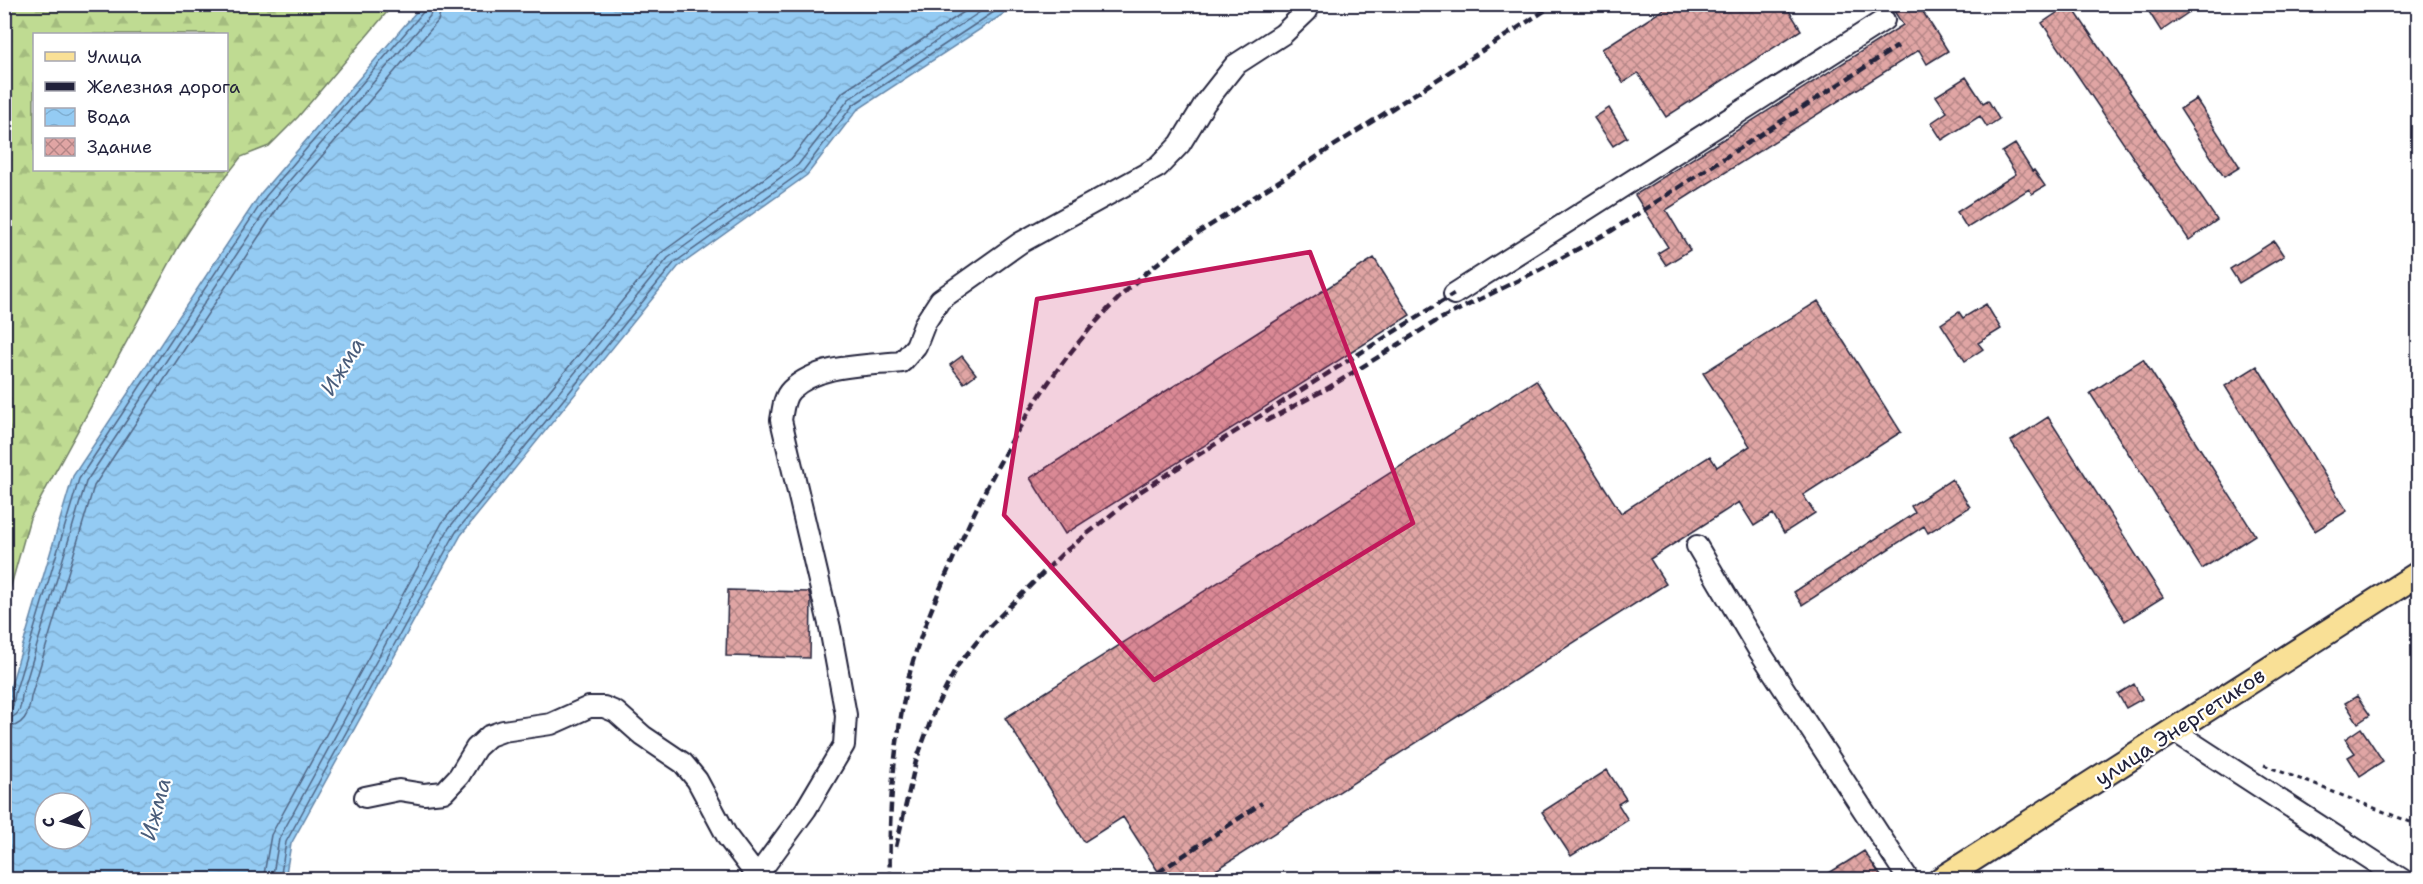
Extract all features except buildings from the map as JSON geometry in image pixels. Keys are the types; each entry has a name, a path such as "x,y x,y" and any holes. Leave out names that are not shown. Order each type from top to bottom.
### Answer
{"main road":[{"name":"улица Энергетиков","path":"1940,879 2418,574"}],"street":[{"path":"366,797 399,790 424,794 444,792 459,776 476,748 489,736 503,731 551,724 589,707 604,707 616,712 642,736 682,763 697,780 728,838 755,877 806,809 844,745 846,715 830,628 781,420 784,403 791,390 817,373 902,362 916,346 925,323 940,300 1020,243 1158,167 1180,144 1205,103 1235,65 1283,34 1310,4"},
{"path":"1454,294 1884,20"},
{"path":"1697,546 1758,648 1909,879"},
{"path":"2174,731 2403,879"}],"path":[{"path":"2260,764 2418,825"}],"highlighted area":[{"path":"1310,252 1413,523 1154,680 1004,515 1037,299"}],"green space":[{"path":"5,4 393,5 298,117 269,146 241,157 217,188 179,246 30,518 5,607"}],"water":[{"name":"Ижма","path":"422,5 1017,5 857,110 807,175 678,267 461,535 291,844 285,879 5,879 4,736 9,692 73,476 261,193"}],"railway":[{"path":"890,880 891,801 896,749 904,698 920,641 957,550 989,482 1026,417 1068,355 1127,290 1195,235 1555,4"},
{"path":"1266,421 1328,388 1438,320 1611,231 1898,46"},
{"path":"896,847 916,761 935,709 958,665 988,628 1062,554 1141,491 1454,294"},
{"path":"1147,880 1262,803"}]}
